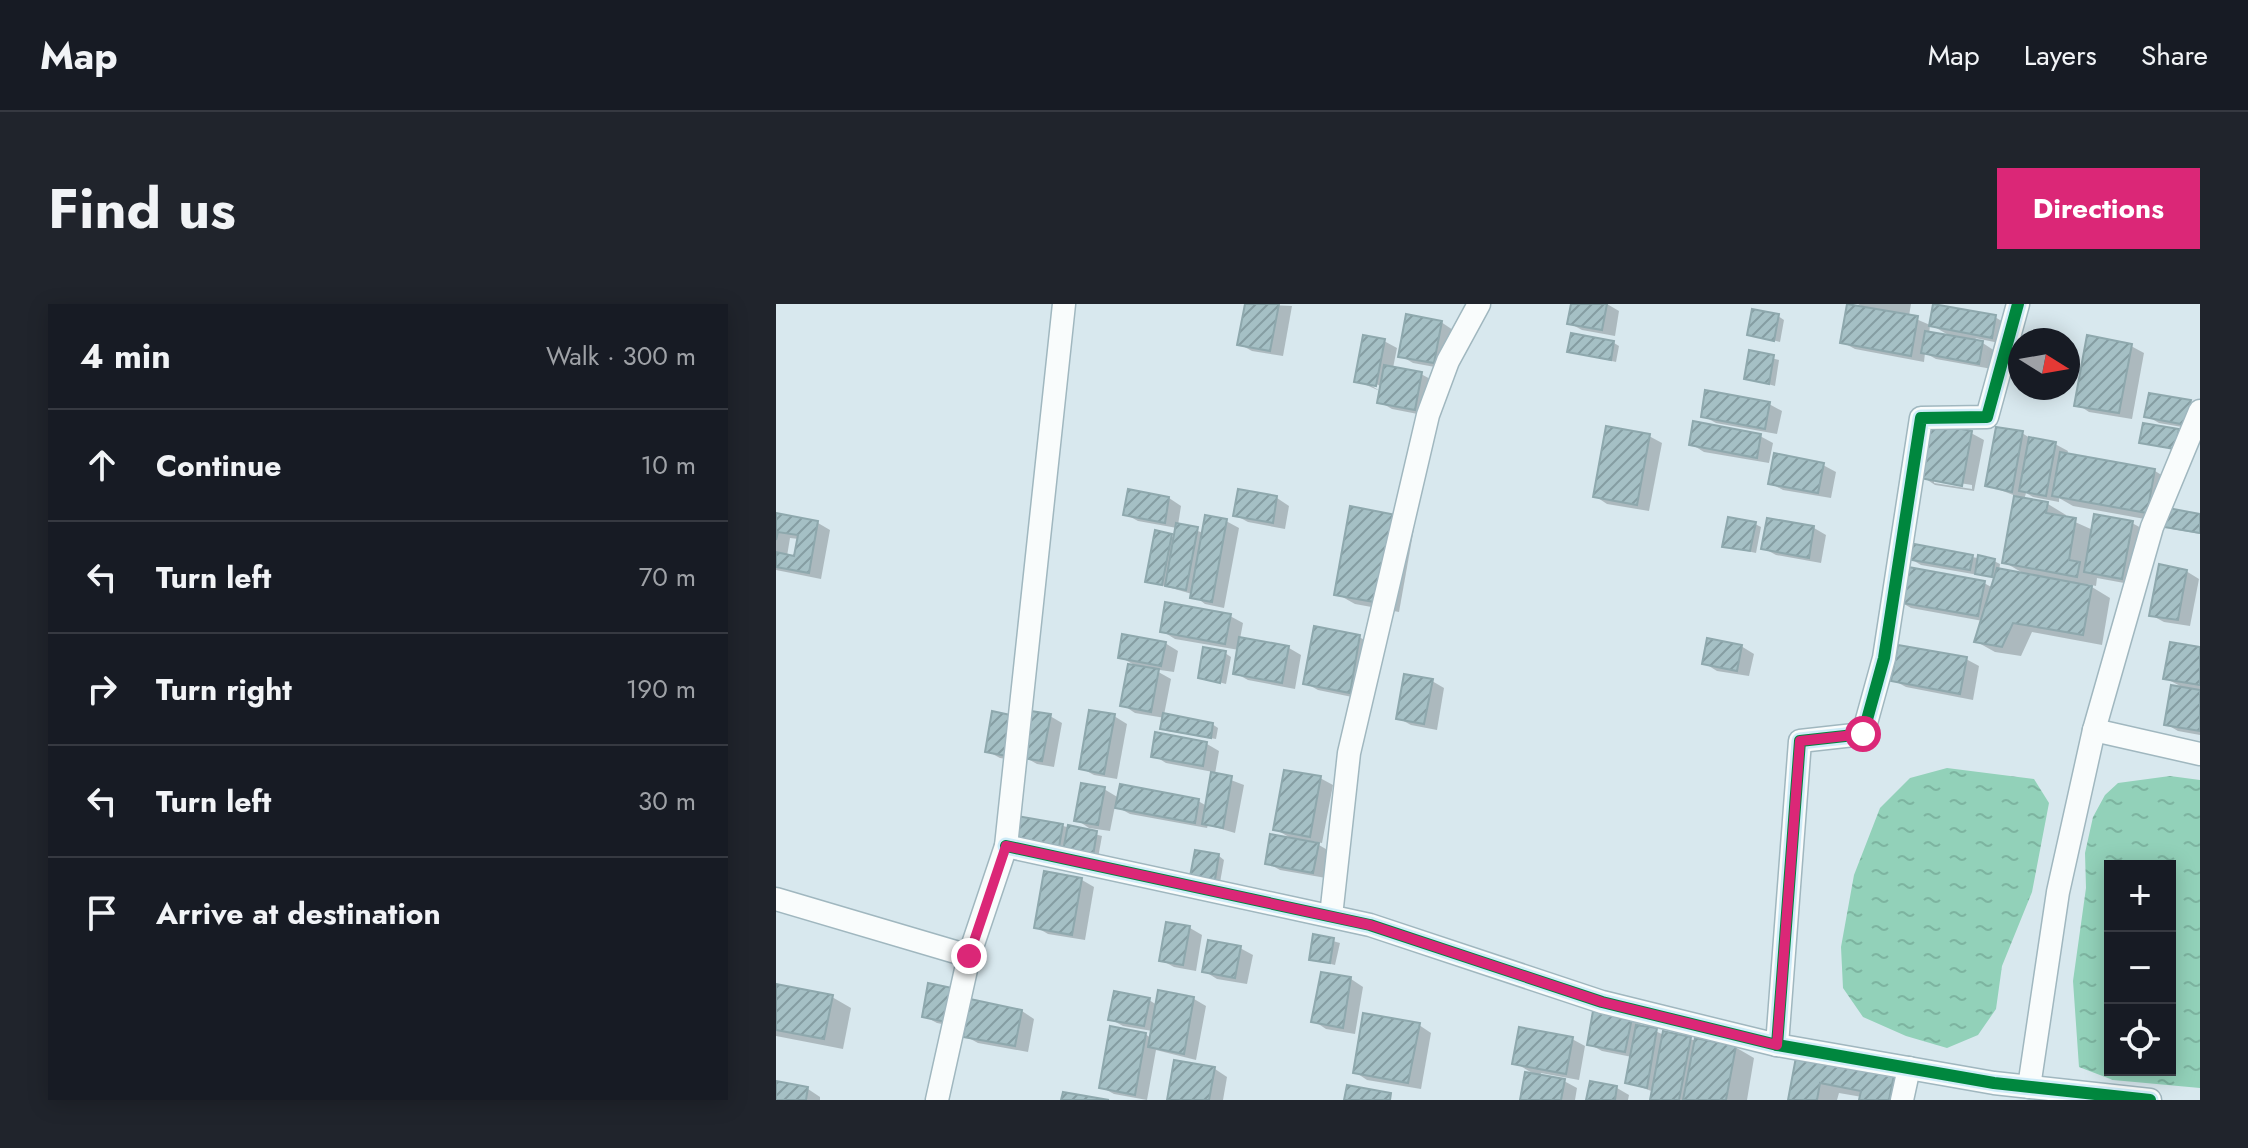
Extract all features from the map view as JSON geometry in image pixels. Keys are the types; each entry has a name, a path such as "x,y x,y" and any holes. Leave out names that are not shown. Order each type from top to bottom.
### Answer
{"street":[{"path":"937,1100 969,956 1006,846 1064,304"},
{"path":"1331,916 1349,753 1428,415 1448,361 1479,304"},
{"path":"1777,1045 1800,741 1863,734 1884,658 1921,418 1987,417 2018,304"},
{"path":"2029,1087 2058,892 2094,730 2152,527 2200,411"},
{"path":"2094,730 2200,754"},
{"path":"1006,846 1370,925 1602,1002 1777,1045 2029,1087 2150,1100"},
{"path":"776,899 969,956"},
{"path":"1902,1100 1909,1068"}],"water":[{"path":"1947,768 2034,779 2049,803 2032,892 2002,966 1996,1009 1978,1035 1947,1048 1906,1036 1863,1017 1843,988 1841,947 1854,875 1880,808 1910,778"},
{"path":"2170,776 2200,780 2200,1088 2113,1080 2079,1067 2073,981 2086,888 2085,853 2093,817 2105,795 2118,783"}],"building":[{"path":"1245,304 1279,304 1270,351 1237,345"},
{"path":"1571,304 1607,304 1602,330 1567,324"},
{"path":"1847,304 1918,316 1911,356 1840,343"},
{"path":"1933,304 1996,315 1992,338 1929,326"},
{"path":"1752,309 1779,314 1774,341 1747,335"},
{"path":"1406,314 1442,321 1434,363 1398,357"},
{"path":"1925,331 1983,341 1979,364 1921,353"},
{"path":"1571,333 1614,341 1611,360 1567,352"},
{"path":"1363,335 1385,339 1376,386 1354,382"},
{"path":"2087,335 2132,344 2119,413 2074,406 2075,400 2080,400 2080,373"},
{"path":"1749,350 1774,355 1769,384 1744,379"},
{"path":"1384,365 1422,372 1415,410 1377,403"},
{"path":"1705,390 1770,402 1765,429 1701,417"},
{"path":"2149,393 2191,400 2186,425 2144,417"},
{"path":"1693,421 1761,434 1757,458 1689,445"},
{"path":"1931,423 1972,431 1962,486 1920,478"},
{"path":"2143,423 2179,429 2175,449 2139,443"},
{"path":"1606,426 1650,434 1637,505 1593,497"},
{"path":"1996,427 2023,431 2012,492 1985,486"},
{"path":"2029,437 2056,442 2046,496 2019,491"},
{"path":"2060,452 2155,469 2147,513 2052,496"},
{"path":"1774,453 1824,463 1818,493 1768,484"},
{"path":"1128,489 1169,497 1165,523 1123,515"},
{"path":"1238,489 1277,496 1273,523 1233,516"},
{"path":"2014,496 2048,502 2046,513 2076,518 2069,560 2080,562 2077,577 2002,563"},
{"path":"1350,506 1396,515 1380,603 1334,595"},
{"path":"2168,508 2200,514 2200,533 2164,527"},
{"path":"776,513 818,521 809,573 776,567 776,552 794,556 798,535 778,532 776,540"},
{"path":"2094,514 2133,521 2122,579 2084,572"},
{"path":"1205,515 1227,519 1212,602 1190,598"},
{"path":"1728,517 1756,522 1750,551 1722,547"},
{"path":"1767,518 1814,526 1809,558 1761,549"},
{"path":"1176,523 1198,527 1186,590 1165,586"},
{"path":"1155,530 1172,534 1162,585 1145,582"},
{"path":"1909,543 1973,555 1970,570 1906,559"},
{"path":"1978,555 1995,559 1992,577 1975,574"},
{"path":"2159,564 2187,570 2178,620 2149,616"},
{"path":"1903,566 1985,581 1978,616 1897,602"},
{"path":"1997,568 2092,586 2083,635 2013,623 2002,647 1974,642"},
{"path":"1165,602 1231,614 1225,644 1160,632"},
{"path":"1314,626 1360,635 1350,693 1303,684"},
{"path":"1122,634 1166,642 1161,666 1118,658"},
{"path":"1239,637 1289,646 1282,683 1233,674"},
{"path":"1707,638 1742,645 1737,671 1702,664"},
{"path":"2170,642 2200,647 2200,685 2163,679"},
{"path":"1898,645 1967,657 1960,694 1891,681"},
{"path":"1203,647 1226,651 1220,683 1198,678"},
{"path":"1128,664 1159,669 1151,712 1120,706"},
{"path":"1404,674 1433,679 1424,724 1396,719"},
{"path":"2171,685 2200,690 2200,731 2164,725"},
{"path":"1089,710 1115,714 1104,774 1079,769"},
{"path":"992,711 1015,716 1007,756 985,752"},
{"path":"1031,711 1051,714 1042,761 1022,758"},
{"path":"1163,713 1213,723 1211,738 1160,729"},
{"path":"1155,732 1207,742 1203,766 1151,757"},
{"path":"1284,770 1321,776 1310,837 1273,830"},
{"path":"1211,772 1232,776 1223,828 1202,824"},
{"path":"1081,783 1105,787 1098,825 1074,821"},
{"path":"1120,784 1199,799 1195,823 1115,808"},
{"path":"1017,816 1063,824 1059,847 1013,839"},
{"path":"1068,825 1097,831 1093,856 1063,851"},
{"path":"1270,834 1319,843 1313,873 1265,864"},
{"path":"1195,850 1219,854 1214,886 1189,882"},
{"path":"1044,871 1082,878 1072,935 1034,928"},
{"path":"1166,922 1190,926 1183,965 1159,961"},
{"path":"1313,934 1334,938 1330,963 1309,960"},
{"path":"1208,940 1241,946 1235,978 1202,972"},
{"path":"1321,972 1351,977 1343,1028 1311,1022"},
{"path":"928,983 957,989 951,1023 922,1017"},
{"path":"776,984 833,995 824,1039 776,1030"},
{"path":"1158,990 1194,997 1184,1054 1148,1047"},
{"path":"1114,991 1150,998 1144,1026 1108,1020"},
{"path":"970,999 1022,1010 1015,1046 963,1037"},
{"path":"1593,1011 1632,1018 1625,1052 1587,1045"},
{"path":"1363,1013 1420,1023 1408,1083 1353,1073"},
{"path":"1636,1025 1657,1028 1647,1088 1625,1083"},
{"path":"1110,1026 1146,1033 1135,1095 1099,1088"},
{"path":"1519,1027 1573,1037 1566,1074 1512,1064"},
{"path":"1663,1031 1691,1037 1679,1100 1650,1100"},
{"path":"1695,1038 1736,1046 1726,1100 1683,1100"},
{"path":"1796,1057 1894,1075 1889,1100 1859,1100 1861,1091 1820,1083 1817,1100 1788,1100"},
{"path":"1174,1060 1215,1067 1209,1100 1167,1100"},
{"path":"1525,1072 1565,1079 1561,1100 1520,1100"},
{"path":"776,1081 808,1087 806,1100 776,1100"},
{"path":"1590,1081 1617,1086 1615,1100 1586,1100"},
{"path":"1347,1085 1391,1093 1390,1100 1344,1100"},
{"path":"1063,1092 1109,1100 1061,1100"}],"cycle path":[{"path":"1777,1045 1800,741 1863,734 1884,658 1921,418 1987,417 2018,304"},
{"path":"1006,846 1370,925 1602,1002 1777,1045 1994,1083 2150,1100"}],"route":[{"path":"969,956 1006,846 1370,925 1602,1002 1777,1045 1800,741 1863,734"}]}
